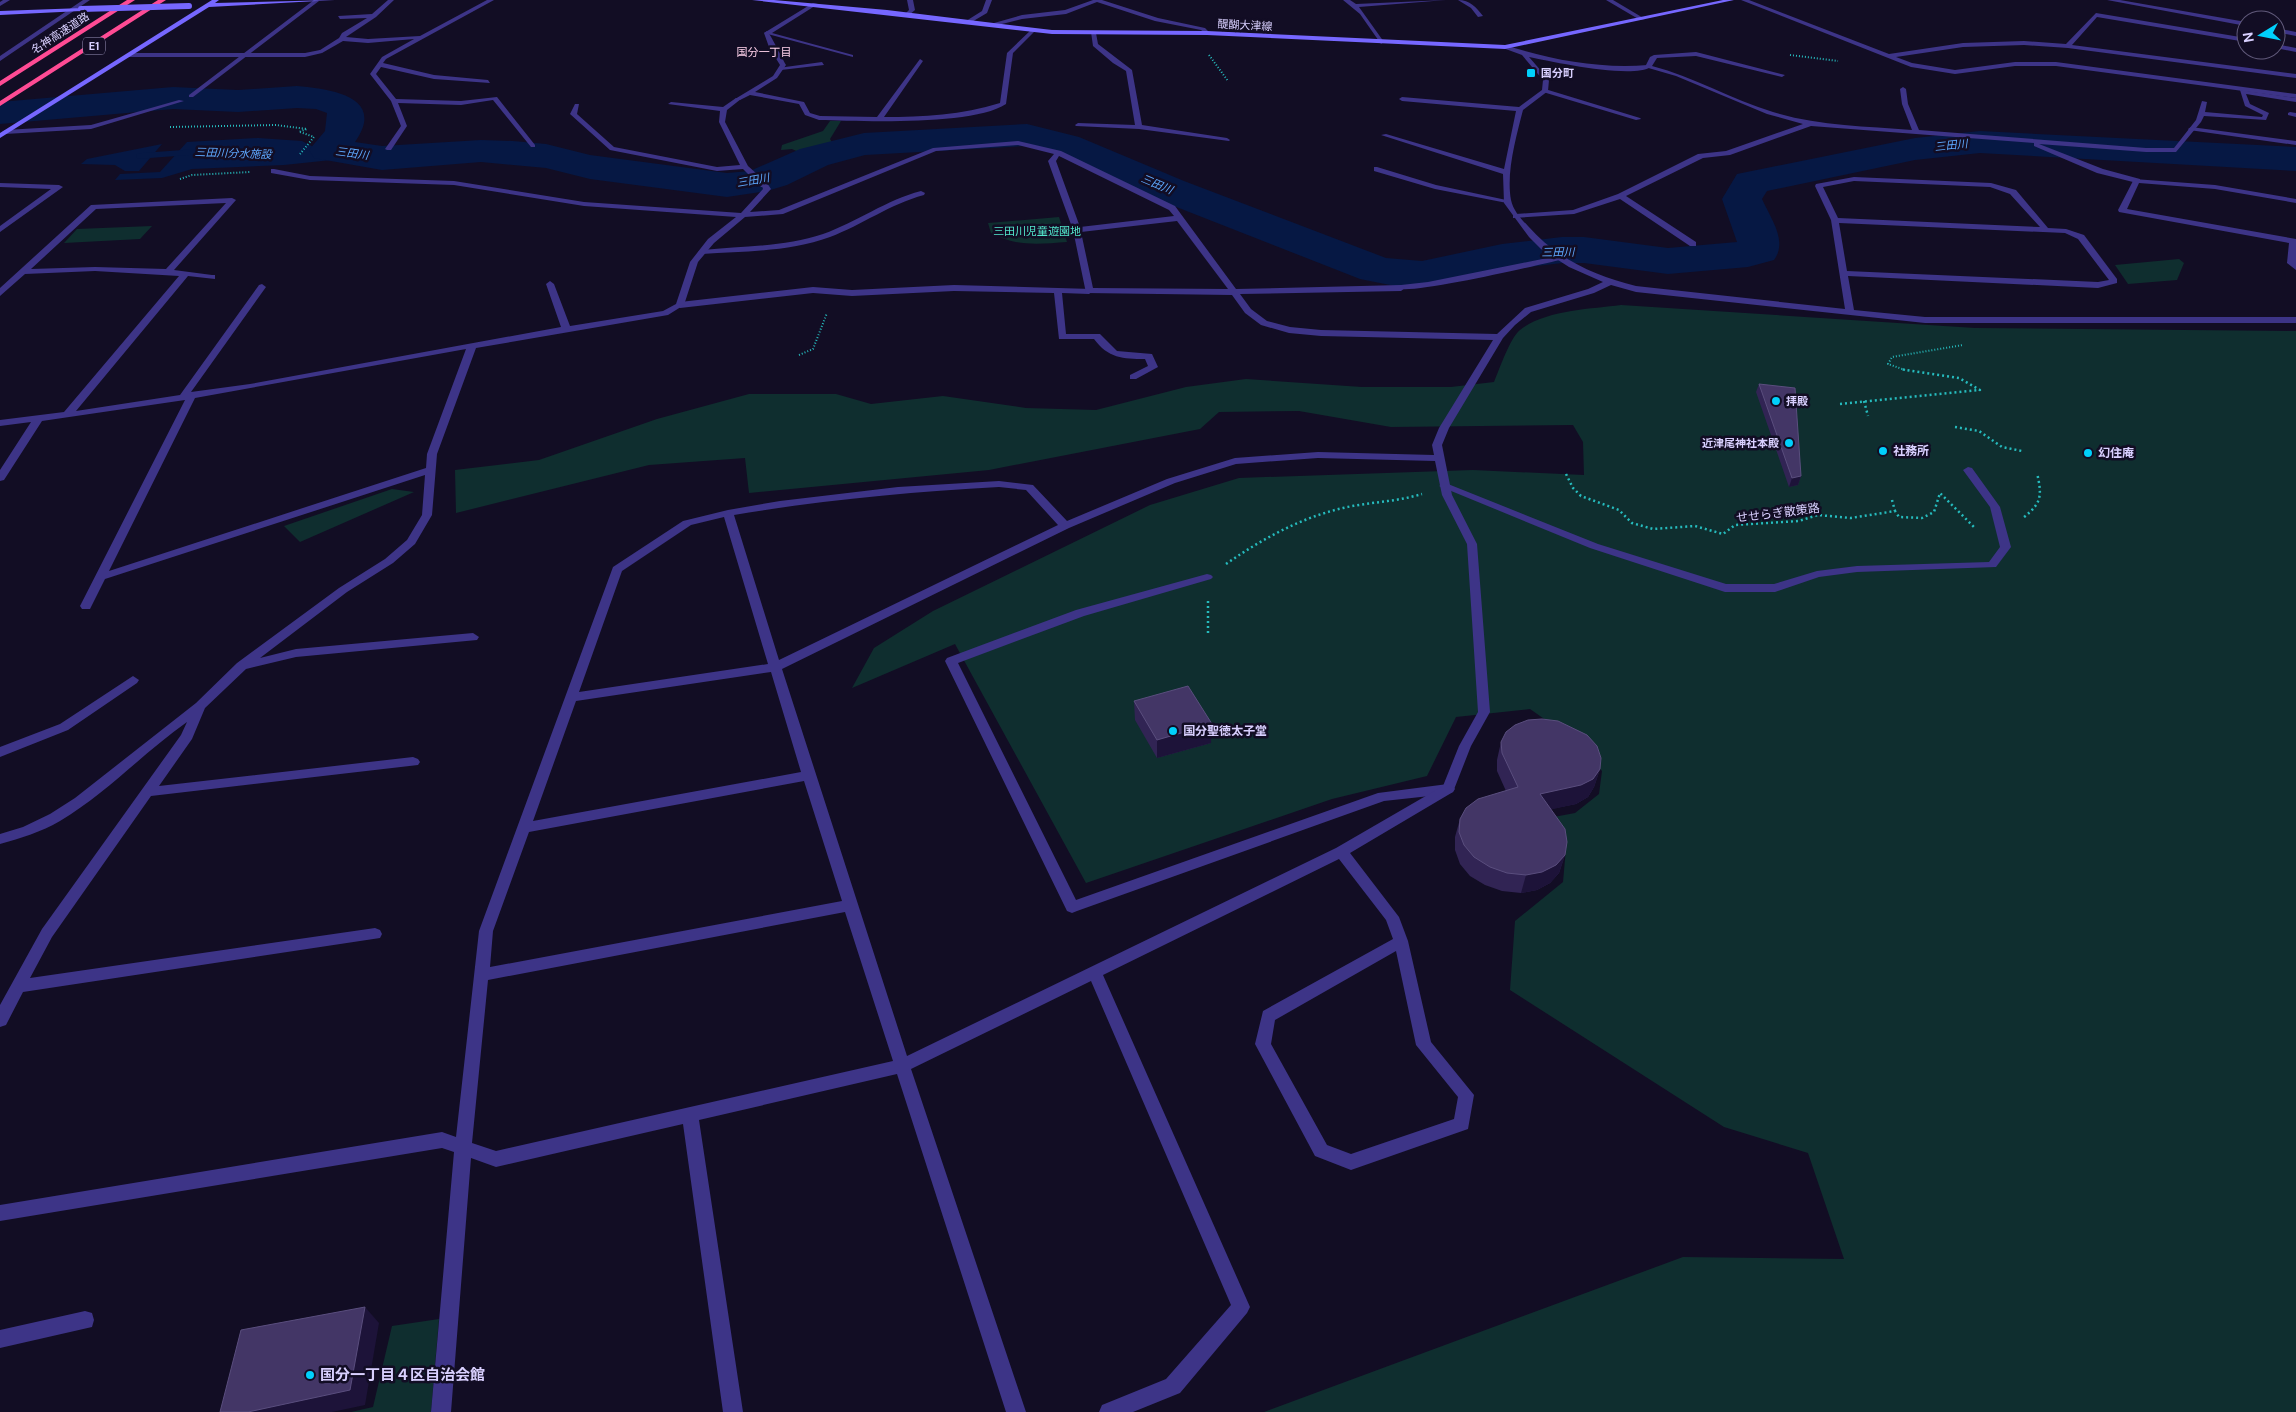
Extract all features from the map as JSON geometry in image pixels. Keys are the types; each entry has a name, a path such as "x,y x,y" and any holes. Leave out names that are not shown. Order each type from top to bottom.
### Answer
{"highway":[{"name":"名神高速道路","path":"0,84 132,0"},
{"name":"E1","path":"0,104 163,0"}],"main road":[{"path":"3,134 216,0"},
{"path":"0,13 332,0"},
{"name":"醍醐大津線","path":"755,0 805,2 1032,30 1094,33 1207,33 1505,47 1731,0"}],"street":[{"path":"0,4 7,0"},
{"path":"0,59 87,0"},
{"path":"342,40 344,34 374,16 391,0"},
{"path":"389,149 404,126 394,101 373,74 378,64 384,58 491,0"},
{"path":"908,14 912,10 910,0"},
{"path":"968,22 985,12 989,0"},
{"path":"990,25 1022,17 1066,12 1098,0 1166,23 1203,29 1207,33"},
{"path":"1346,0 1355,6 1373,28 1381,42"},
{"path":"1355,6 1443,0"},
{"path":"1460,0 1473,7 1480,16"},
{"path":"1609,0 1642,19"},
{"path":"1744,0 1887,56 1931,70 1955,72 2015,64 2056,64 2296,96"},
{"path":"2110,0 2236,22"},
{"path":"191,96 316,1"},
{"path":"767,33 815,4"},
{"path":"2068,46 2096,15 2236,38"},
{"path":"340,17 374,16"},
{"path":"750,93 802,103 807,114 819,118 936,117 992,108 1003,104 1010,53 1032,30"},
{"path":"767,33 851,56"},
{"path":"671,104 724,109 775,77 783,65 772,47 767,33"},
{"path":"1094,33 1095,45 1109,56 1114,64 1129,70 1139,126"},
{"path":"129,55 306,55 320,52 342,40 368,41 423,37"},
{"path":"1887,56 1963,44 2024,43 2068,46 2296,76"},
{"path":"1505,47 1525,56 1598,68 1634,70 1648,67 1678,75 1769,113 1810,124 1916,131 2031,142 2176,150 2191,129 2200,121 2204,102"},
{"path":"1648,67 1652,58 1656,56 1696,54 1782,75"},
{"path":"1402,99 1520,109 1544,91 1546,80 1525,56"},
{"path":"880,118 920,61"},
{"path":"378,64 434,77 488,82"},
{"path":"781,68 822,64"},
{"path":"1903,89 1908,112 1916,131"},
{"path":"1544,91 1638,119"},
{"path":"2202,114 2264,119 2267,114 2247,105 2242,91 2296,100"},
{"path":"394,101 462,103 495,98 532,146"},
{"path":"3,134 90,127 182,101"},
{"path":"577,105 573,114 612,149 716,169 745,167"},
{"path":"680,305 694,262 711,241 743,215 768,189 745,167 722,122 724,109"},
{"path":"1520,109 1508,173 1507,201 1516,216 1540,246 1555,256 1608,283 1636,290 1925,320 2296,320"},
{"path":"1516,216 1574,212 1621,196 1701,156 1727,153 1810,124"},
{"path":"1078,125 1139,126 1227,140"},
{"path":"2191,129 2296,143"},
{"path":"1384,136 1508,173"},
{"path":"2031,142 2046,150 2100,171 2137,181 2215,187 2296,201"},
{"path":"274,171 310,178 454,183 584,204 743,215 780,212 935,149 1018,143 1058,153 1160,200 1172,208 1248,311 1264,323 1290,330 1321,333 1499,338"},
{"path":"1058,153 1052,161 1077,230 1089,291"},
{"path":"1377,169 1435,187 1507,201"},
{"path":"1850,312 1834,220 1820,186 1854,179 1990,185 2013,192 2046,230"},
{"path":"2137,181 2122,210 2295,242 2291,263 2296,268"},
{"path":"0,185 59,187 0,230"},
{"path":"702,252 798,243 825,236 904,197 921,193"},
{"path":"1621,196 1693,244"},
{"path":"0,293 94,207 232,200 169,271"},
{"path":"1077,230 1181,218"},
{"path":"1834,220 2066,231 2081,236 2114,281 2098,285 1843,273"},
{"path":"0,423 67,415 188,396 665,312 680,305 781,292 813,290 852,293 954,288 1058,291 1234,292 1401,288 1428,285 1555,256"},
{"path":"24,272 77,268 169,271 212,277"},
{"path":"67,415 186,274"},
{"path":"0,1213 442,1140 496,1159 902,1066 1341,852 1448,789 1465,746 1484,712 1472,544 1444,486 1437,445 1444,428 1499,338 1528,310 1591,291 1608,283"},
{"path":"550,284 566,328"},
{"path":"86,606 188,396 262,287"},
{"path":"1058,291 1062,337 1097,336 1104,348 1116,356 1149,356 1153,367 1133,378"},
{"path":"0,839 41,825 98,788 172,724 200,706 241,666 411,542 427,516 432,454 472,346"},
{"path":"0,478 38,419"},
{"path":"572,697 775,667 1065,526 1172,481 1235,461 1318,455 1439,458"},
{"path":"101,577 431,470"},
{"path":"1444,486 1594,546 1725,588 1775,588 1817,574 1857,569 1992,565 2006,547 1995,507 1968,470"},
{"path":"441,1412 463,1147 486,930 522,828 572,697 617,568 687,523 728,512 898,490 999,484 1029,487 1065,526"},
{"path":"728,512 850,905 1016,1412"},
{"path":"1207,577 1080,613 951,661 1072,906 1383,796 1448,789"},
{"path":"241,666 296,653 473,637"},
{"path":"0,752 64,727 132,680"},
{"path":"0,1020 47,934 187,736 200,706"},
{"path":"146,792 413,762"},
{"path":"522,828 809,775"},
{"path":"1341,852 1392,917 1402,941 1424,1045 1466,1095 1462,1124 1351,1162 1321,1151 1263,1044 1268,1016 1402,941"},
{"path":"480,974 850,905"},
{"path":"18,986 375,934"},
{"path":"1095,973 1241,1307 1173,1386 1109,1412"},
{"path":"690,1115 733,1412"},
{"path":"0,1338 85,1320"}],"path":[{"path":"1784,54 1836,61 1887,56"},
{"path":"163,126 290,125 306,128 299,132 314,137"},
{"path":"799,355 813,349 835,292"},
{"path":"1840,404 1980,390 1971,381 1957,376 1898,370 1888,364 1892,357 1965,345"},
{"path":"1864,401 1868,416"},
{"path":"1955,427 1979,431 2002,447 2022,452"},
{"path":"2000,526 2012,525 2037,507 2041,490 2037,473"},
{"name":"せせらぎ散策路","path":"1566,474 1573,488 1581,496 1620,510 1632,524 1654,529 1696,526 1723,534 1735,526 1798,521 1818,515 1851,518 1895,511 1899,517 1922,518 1934,512 1940,493 1979,532 2006,547"},
{"path":"1208,636 1207,577 1250,546 1296,524 1343,508 1400,501 1444,486"},
{"path":"1892,500 1895,511"}],"green space":[{"path":"830,121 841,121 830,139 835,148 805,155 792,149 781,150 782,145 823,131"},
{"name":"三田川児童遊園地","path":"1059,217 1067,242 1028,244 1010,241 991,233 988,223"},
{"path":"152,226 140,239 64,243 77,229"},
{"path":"2179,259 2184,263 2177,280 2128,284 2115,265"},
{"path":"1621,305 1975,328 2296,331 2296,1412 1264,1412 1683,1257 1844,1259 1808,1153 1724,1127 1510,990 1515,921 1563,882 1566,848 1543,819 1575,813 1599,794 1602,771 1570,737 1530,709 1456,717 1427,776 1332,799 1086,883 955,644 852,688 874,648 933,611 1150,505 1239,478 1473,470 1584,475 1583,442 1573,425 1391,427 1299,411 1219,412 1200,429 989,470 749,493 745,458 649,465 456,513 455,470 539,460 657,419 749,394 836,394 871,404 943,396 1026,408 1096,410 1186,387 1246,379 1362,387 1451,387 1494,382 1516,334 1530,323 1555,314"},
{"path":"392,489 414,492 300,542 284,526"},
{"path":"439,1319 431,1412 351,1412 373,1407 392,1326"}],"water":[{"name":"三田川分水施設","path":"258,138 302,141 321,151 346,154 341,159 284,165 192,169 162,178 115,180 120,174 160,172 187,142"},
{"name":"三田川分水施設","path":"162,144 139,171 125,171 115,165 81,164 87,159"}],"building":[{"path":"1759,384 1795,388 1801,476 1792,478"},
{"path":"1188,686 1212,724 1157,740 1134,701"},
{"path":"1528,720 1558,721 1587,735 1597,746 1601,758 1600,769 1593,779 1581,785 1540,794 1565,829 1567,842 1565,855 1556,865 1542,872 1526,875 1507,873 1490,867 1474,857 1464,845 1459,832 1460,819 1466,808 1478,799 1518,787 1502,753 1501,742 1506,732 1515,725"},
{"name":"国分一丁目４区自治会館","path":"365,1307 350,1390 248,1412 220,1412 241,1330"}],"waterway":[{"name":"三田川","path":"0,113 173,98 238,101 297,97 321,99 343,107 346,120 343,131 328,150 382,158 481,151 513,153 546,156 590,167 727,185 753,183 773,177 814,157 864,144 1027,135 1066,145 1170,190 1376,270 1400,274 1422,274 1502,257 1562,250 1584,250 1668,261 1748,254 1759,251 1759,240 1742,199 1751,182 1915,149 1980,142 2296,159"},
{"name":"三田川分水施設","path":"139,156 193,152"},
{"name":"三田川分水施設","path":"328,156 382,158"}],"place":[{"name":"国分町","path":"1531,73"},
{"name":"拝殿","path":"1776,401"},
{"name":"近津尾神社本殿","path":"1789,443"},
{"name":"社務所","path":"1883,451"},
{"name":"幻住庵","path":"2088,453"},
{"name":"国分聖徳太子堂","path":"1173,731"},
{"name":"国分一丁目４区自治会館","path":"310,1375"}],"district":[{"name":"国分一丁目","path":"764,52"}]}
